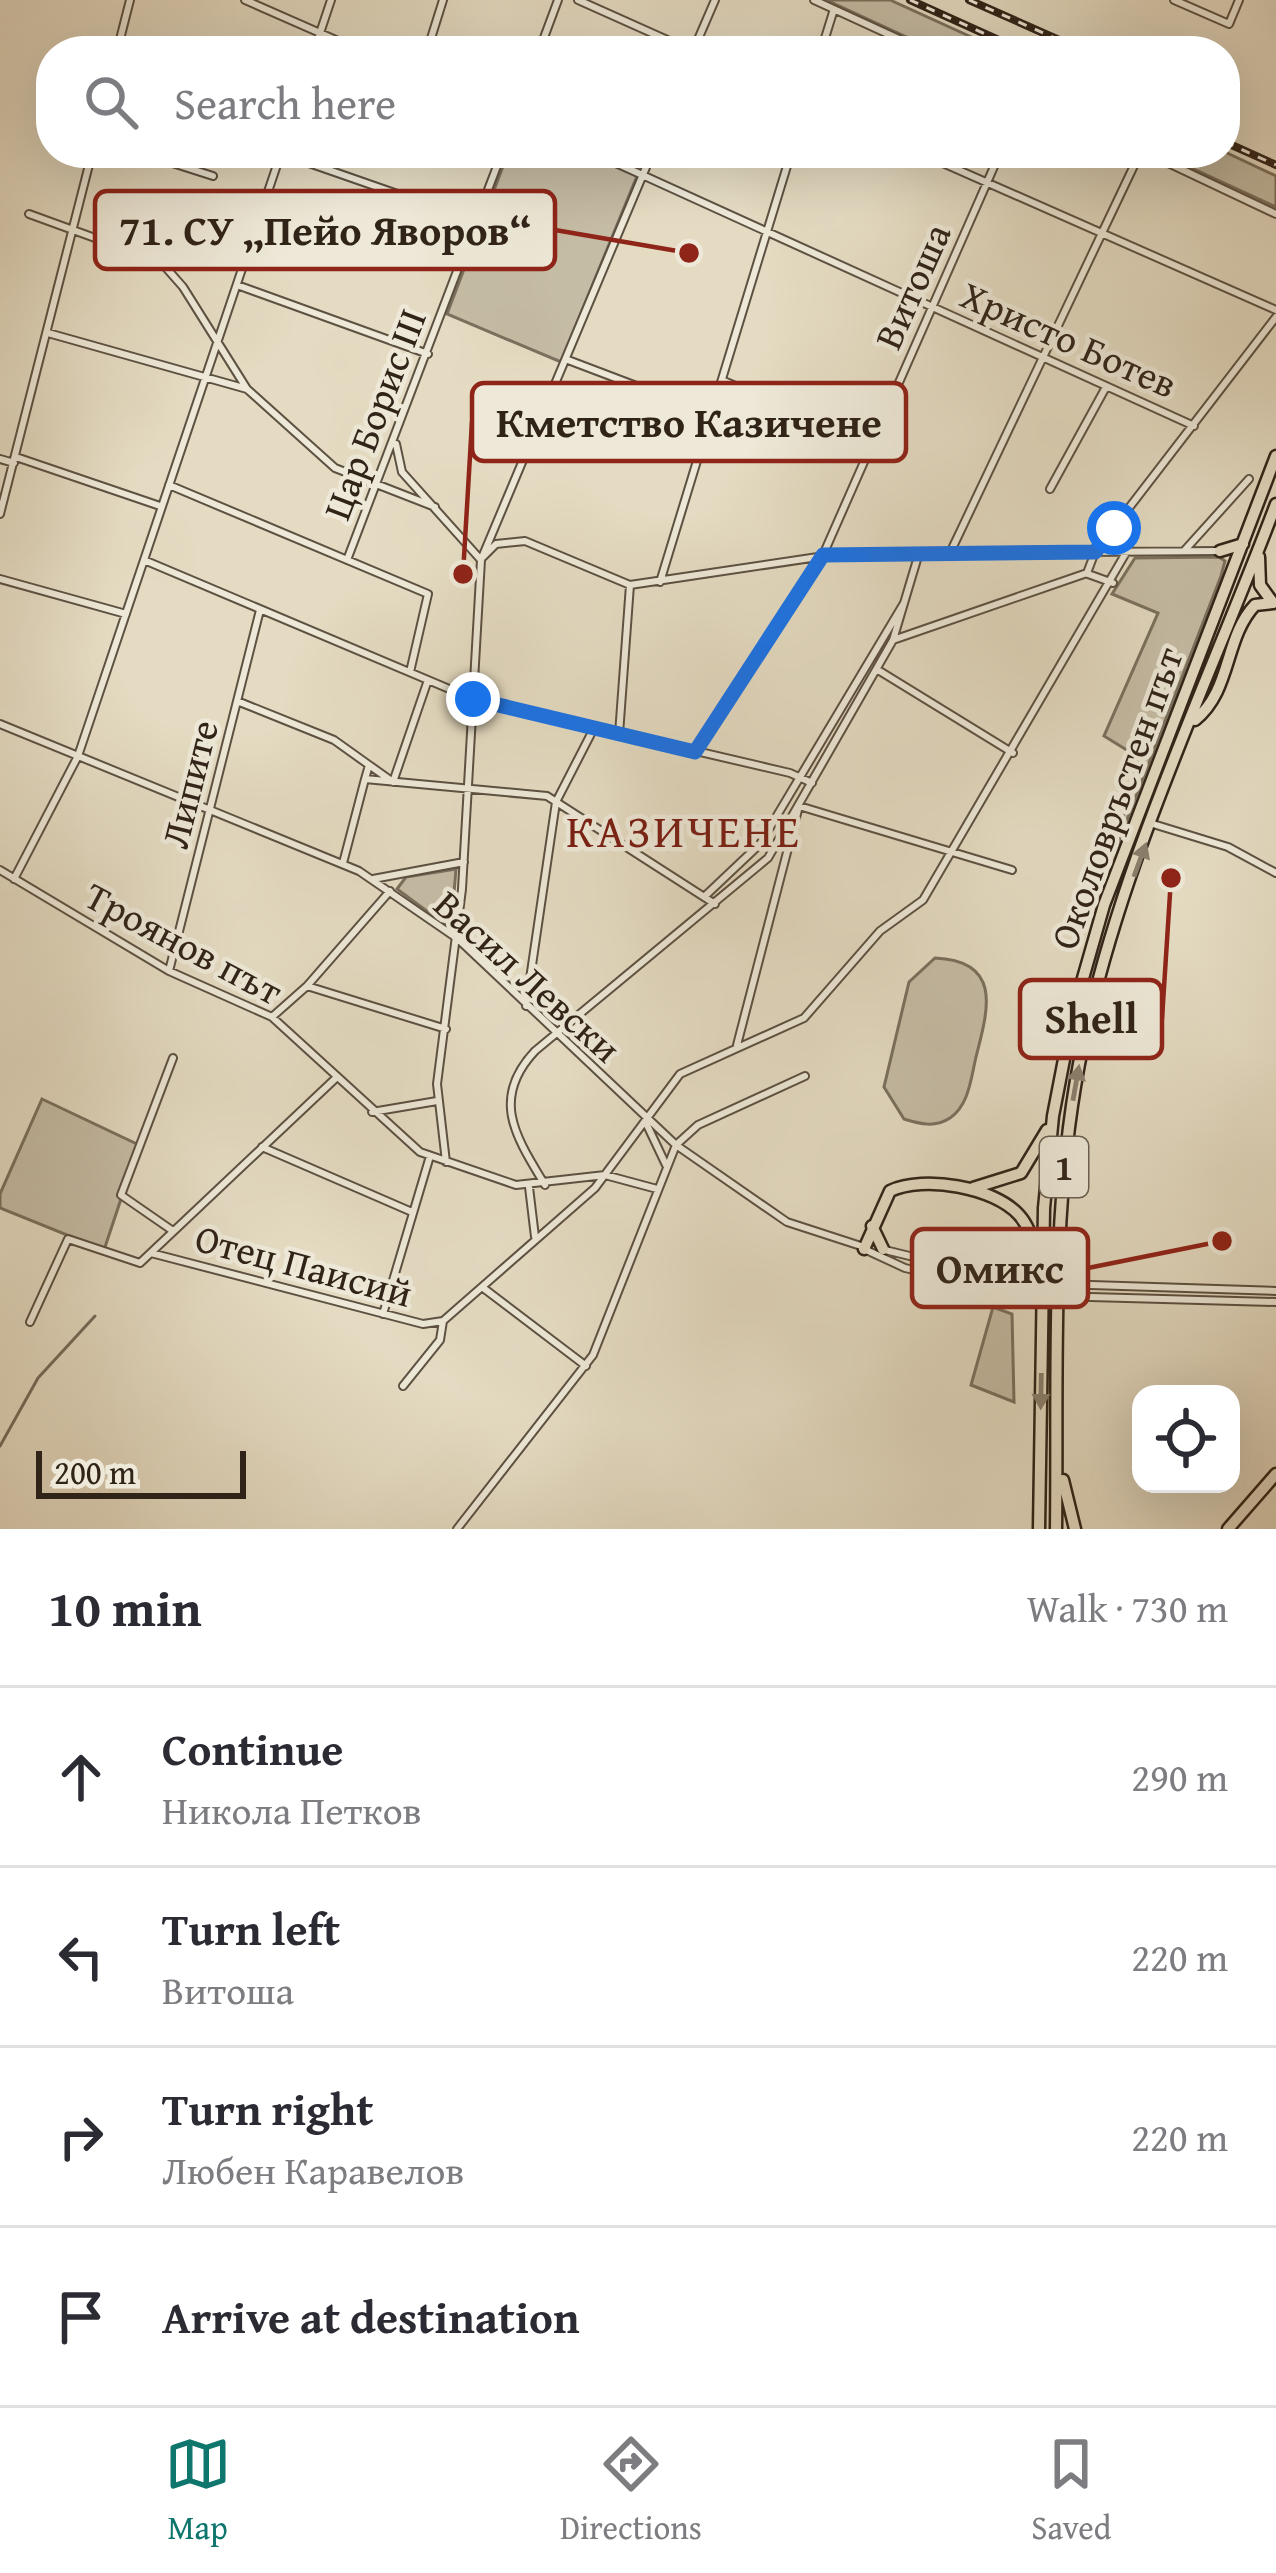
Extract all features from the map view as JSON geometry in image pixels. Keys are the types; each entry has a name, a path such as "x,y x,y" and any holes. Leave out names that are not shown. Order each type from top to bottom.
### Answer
{"highway":[{"name":"Околовръстен път","path":"1039,1529 1042,1274 1053,1116 1095,933 1276,456"},
{"name":"Околовръстен път","path":"1056,1529 1060,1242 1071,1110 1098,982 1276,504"},
{"path":"1234,569 1220,551 1243,544"},
{"path":"1259,549 1260,585 1274,604"},
{"path":"1192,722 1214,703 1244,617 1255,605 1274,604"},
{"path":"864,1249 885,1197 898,1187 997,1185 1033,1162 1053,1116"},
{"path":"964,1189 996,1198 1018,1214 1031,1236 1042,1274"},
{"path":"872,1226 883,1249"},
{"path":"1059,1448 1075,1529"},
{"path":"1228,1529 1276,1474"}],"street":[{"path":"121,36 130,0"},
{"path":"245,0 327,36"},
{"path":"319,36 331,0"},
{"path":"432,36 443,0"},
{"path":"544,36 557,0"},
{"path":"578,0 659,36"},
{"path":"699,36 715,0"},
{"path":"814,0 892,36"},
{"path":"1174,0 1229,24 1239,0"},
{"path":"826,36 834,9"},
{"path":"0,514 88,168"},
{"path":"188,168 213,176"},
{"path":"14,879 78,755 276,168"},
{"path":"324,168 476,221"},
{"name":"Цар Борис III","path":"347,560 496,168"},
{"name":"Христо Ботев","path":"627,168 1194,426"},
{"path":"646,168 481,560 458,939 437,1101 446,1162 529,1186 605,1175 657,1189"},
{"path":"660,582 786,168"},
{"path":"953,168 1276,314 1095,552 1087,573"},
{"name":"Витоша","path":"695,752 823,555 993,168"},
{"path":"950,553 1136,168"},
{"path":"1177,168 1275,212"},
{"path":"261,213 381,262"},
{"path":"28,214 161,262 247,389 335,467 435,507"},
{"path":"237,285 428,354"},
{"path":"48,333 247,389"},
{"path":"568,361 713,415"},
{"path":"724,381 872,444"},
{"path":"1050,489 1106,386"},
{"path":"396,439 398,464 481,560"},
{"path":"0,459 162,506"},
{"path":"1184,551 1249,479"},
{"path":"169,485 428,594 410,672"},
{"path":"481,560 496,544 525,541 630,586 823,555 1220,551"},
{"path":"403,1386 440,1340 442,1321 536,1237 546,1234 605,1175 680,1074 804,1018 880,931 923,900 1127,551"},
{"path":"545,1185 512,1128 508,1102 523,1064 768,858 893,640 919,554"},
{"path":"144,560 473,699 800,777 812,784"},
{"path":"893,640 1087,573 1112,583"},
{"path":"0,579 126,614"},
{"path":"619,734 630,586"},
{"path":"704,897 753,855 909,594"},
{"name":"Липите","path":"170,971 260,610"},
{"path":"877,669 1013,753"},
{"path":"393,782 428,680"},
{"path":"237,701 334,740 393,782"},
{"name":"Васил Левски","path":"0,724 373,879 458,939 644,1120 781,1218 905,1268 1008,1292 1276,1302"},
{"path":"526,1006 556,802 594,728"},
{"path":"343,863 369,764"},
{"path":"365,779 541,794 715,904"},
{"path":"800,806 1012,870"},
{"path":"736,1048 800,806"},
{"path":"1153,824 1228,847 1276,873"},
{"path":"373,879 464,862"},
{"name":"Троянов път","path":"0,870 170,971 272,1017 372,1112 430,1156 446,1162"},
{"path":"272,1017 308,986 390,891"},
{"path":"308,986 446,1029"},
{"path":"173,1058 122,1195 173,1232"},
{"path":"457,1529 586,1366 676,1145 698,1125 806,1076"},
{"path":"151,1253 337,1077"},
{"path":"372,1112 437,1101"},
{"path":"644,1120 666,1165"},
{"path":"262,1148 412,1212"},
{"path":"383,1314 430,1156"},
{"path":"529,1186 536,1237"},
{"name":"Отец Паисий","path":"30,1322 68,1239 138,1264 151,1253 430,1325 442,1321"},
{"name":"Васил Левски","path":"864,1249 883,1249 1008,1280 1276,1291"},
{"path":"482,1287 586,1366"}],"shaded area":[{"path":"826,0 890,0 969,36 904,36"},
{"path":"1240,159 1276,176 1276,207 1192,168 1240,168"},
{"path":"502,168 619,168 637,176 561,362 447,314"},
{"path":"1219,557 1225,561 1221,576 1115,851 1138,757 1104,736 1158,613 1112,594 1135,558"},
{"path":"456,869 451,929 397,889 406,877"},
{"path":"935,958 972,968 986,991 986,1006 965,1099 950,1118 927,1124 904,1119 884,1087 909,982"},
{"path":"42,1099 139,1145 104,1250 0,1208 0,1194"},
{"path":"993,1307 1012,1314 1014,1402 971,1385"}],"waterway":[{"path":"0,1446 38,1378 95,1316"}],"railway":[{"path":"910,0 990,36"},
{"path":"969,0 1050,36"},
{"path":"1240,149 1276,165"}],"place":[{"name":"71. СУ „Пейо Яворов“","path":"689,253"},
{"name":"Кметство Казичене","path":"463,574"},
{"name":"Shell","path":"1171,878"},
{"name":"Омикс","path":"1222,1241"}],"district":[{"name":"КАЗИЧЕНЕ","path":"684,831"}],"route":[{"path":"473,699 695,752 823,555 1095,552 1114,528"}]}
